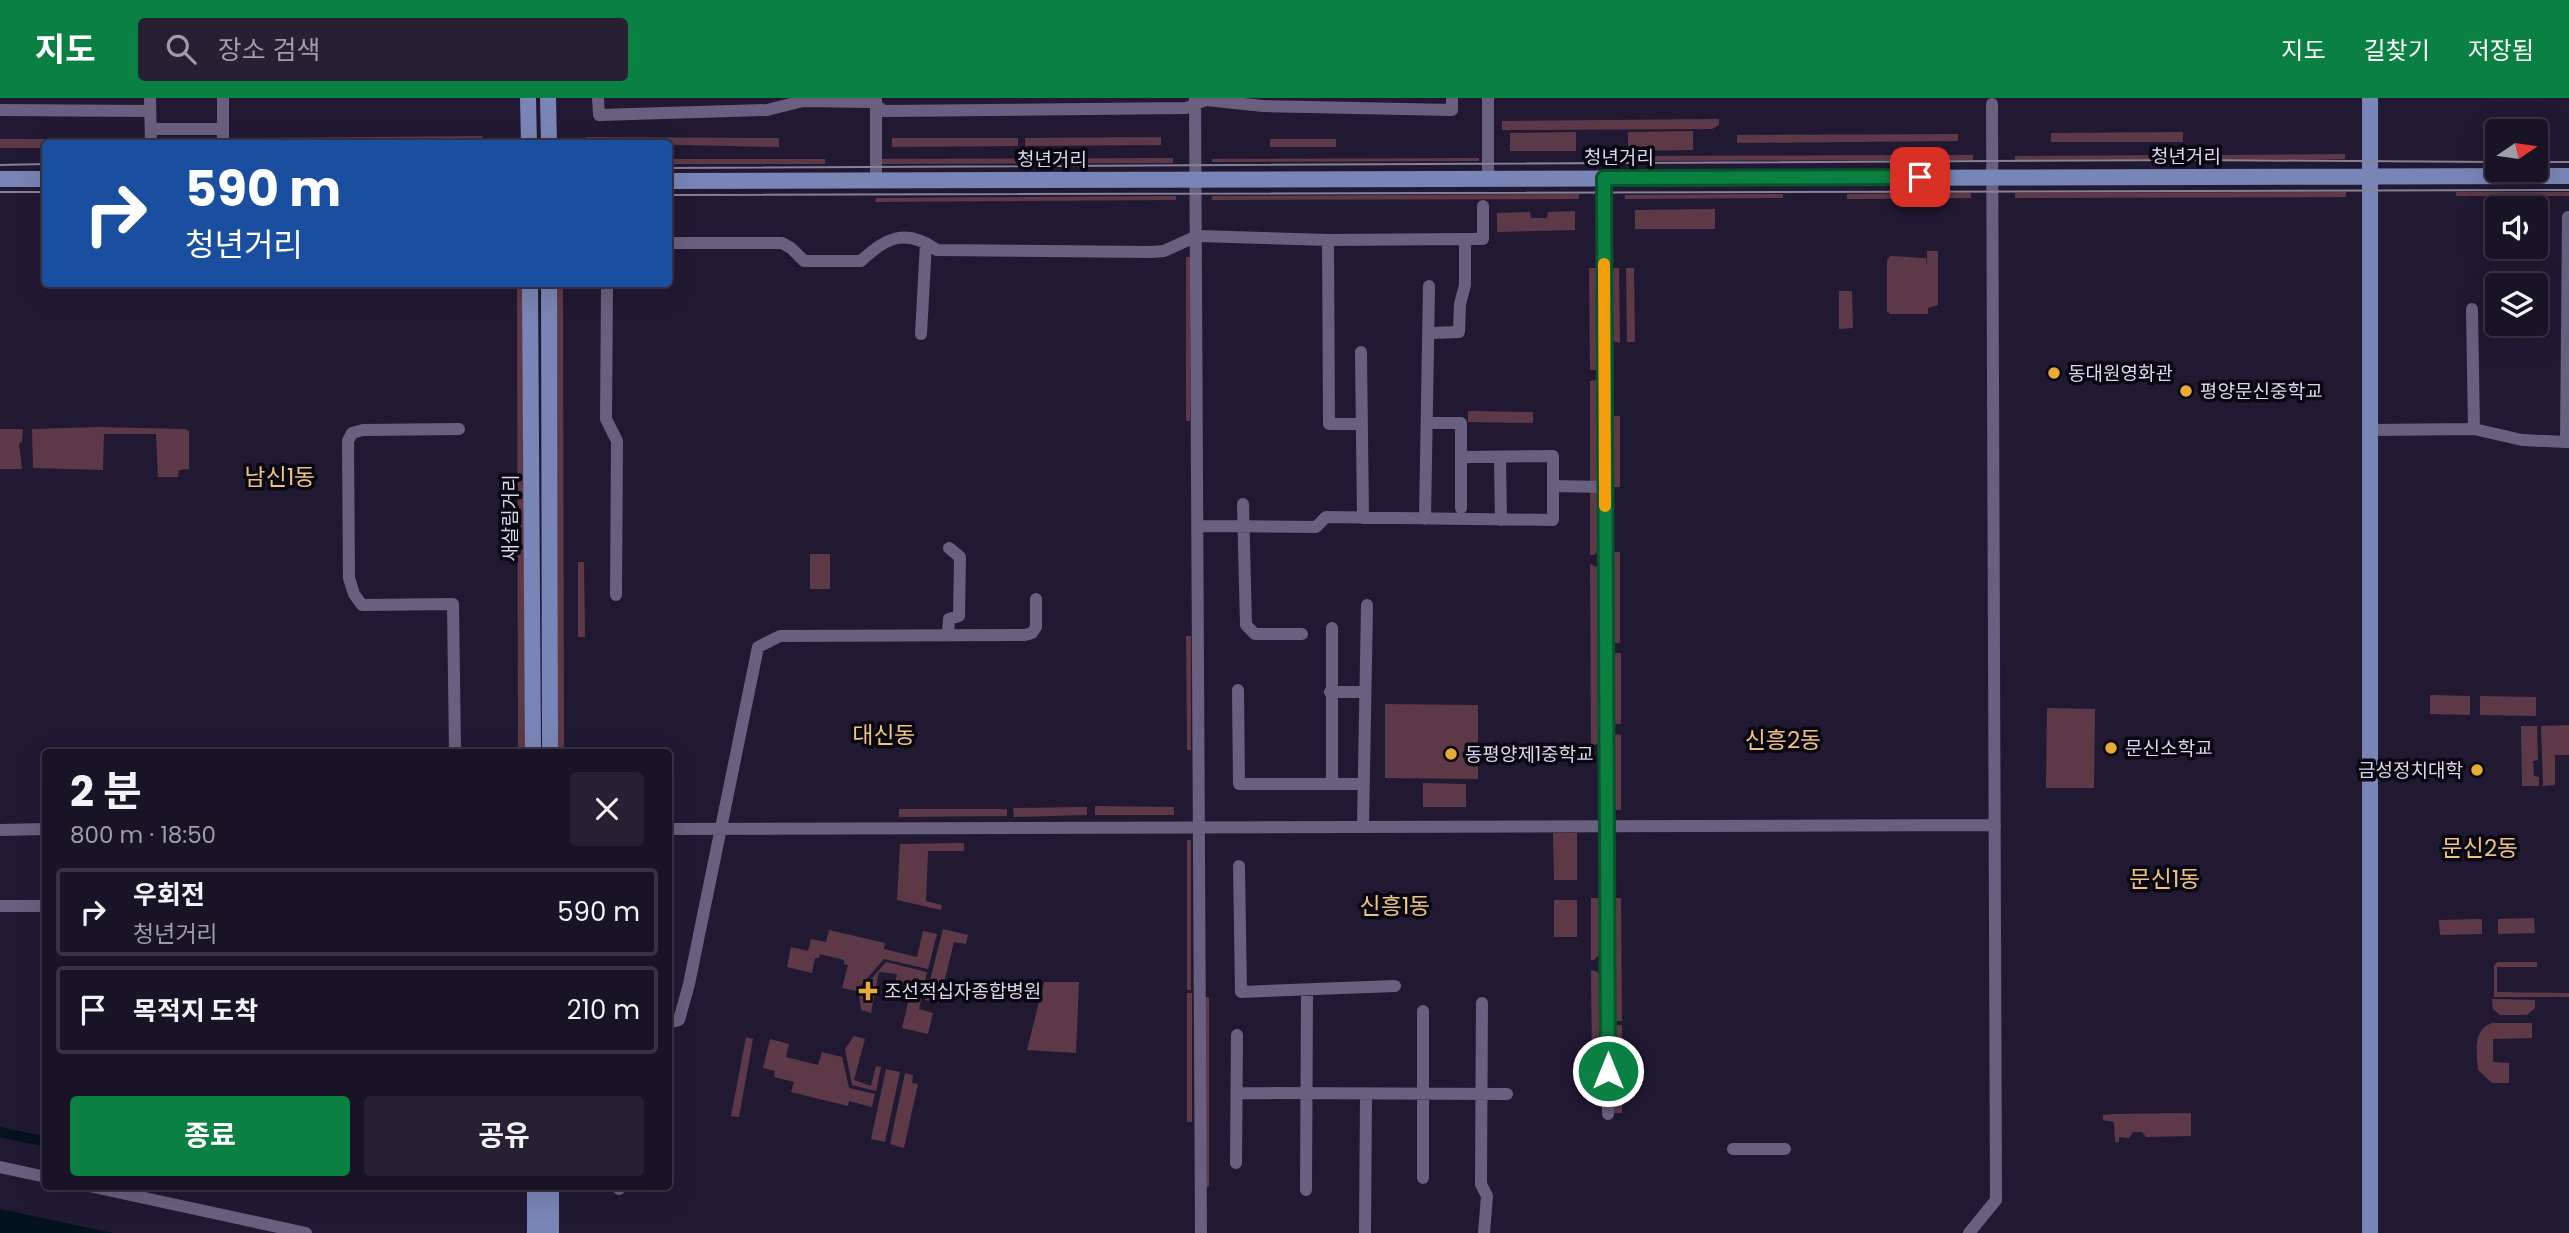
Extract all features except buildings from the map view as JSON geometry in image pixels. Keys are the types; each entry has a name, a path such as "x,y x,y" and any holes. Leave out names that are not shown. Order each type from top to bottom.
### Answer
{"main road":[{"path":"528,98 529,140"},
{"path":"548,98 549,140"},
{"path":"2370,98 2370,1233"},
{"name":"청년거리","path":"672,181 2569,176"},
{"path":"0,179 42,179"},
{"name":"새살림거리","path":"530,287 533,749"},
{"name":"새살림거리","path":"549,287 550,749"},
{"path":"535,1190 535,1233"},
{"path":"551,1190 551,1233"}],"street":[{"path":"223,98 223,140"},
{"path":"598,98 598,115 767,110 803,101 876,102 884,111 1186,108 1195,101 1234,99 1263,106 1452,110 1452,98"},
{"path":"1488,98 1489,178"},
{"path":"1195,101 1201,1233"},
{"path":"876,102 876,180"},
{"path":"1969,1233 1996,1200 1992,104"},
{"path":"0,110 150,105 151,140"},
{"path":"150,129 223,129"},
{"path":"1604,178 1608,1114"},
{"path":"672,243 782,243 792,248 803,261 860,261 879,243 890,238 913,239 937,250 1151,252 1164,251 1197,236 1328,240 1483,239 1483,206"},
{"path":"2369,430 2474,429 2522,440 2568,442 2568,217"},
{"path":"1431,333 1459,331 1460,304 1465,285 1465,239"},
{"path":"1328,240 1329,424 1362,424"},
{"path":"921,334 926,243"},
{"path":"1425,519 1431,333 1429,286"},
{"path":"607,287 606,419 617,440 616,595"},
{"path":"2472,309 2474,429"},
{"path":"1361,352 1363,518"},
{"path":"1429,423 1461,423 1461,508"},
{"path":"456,749 453,604 362,605 354,594 349,578 348,441 352,433 363,430 459,429"},
{"path":"1199,526 1316,527 1326,517 1553,520 1553,456 1462,457"},
{"path":"1500,457 1501,520"},
{"path":"1553,486 1605,487"},
{"path":"1243,504 1246,625 1255,634 1302,634"},
{"path":"948,634 949,619 959,616 960,557 949,548"},
{"path":"672,1022 679,1020 689,984 758,647 780,636 1032,633 1035,627 1036,599"},
{"path":"1363,826 1363,692 1367,605"},
{"path":"1332,628 1332,783"},
{"path":"1238,690 1239,784 1363,784"},
{"path":"1330,692 1363,692"},
{"path":"672,830 1995,825"},
{"path":"0,830 42,829"},
{"path":"1239,866 1241,992 1395,986"},
{"path":"0,906 42,906"},
{"path":"1306,1190 1307,990"},
{"path":"1482,1003 1481,1184 1487,1196 1484,1233"},
{"path":"1423,1011 1423,1178"},
{"path":"1237,1035 1237,1163"},
{"path":"1237,1093 1507,1094"},
{"path":"1365,1233 1366,1094"},
{"path":"1733,1149 1785,1149"},
{"path":"0,1167 42,1176"},
{"path":"107,1190 306,1233"}],"shaded area":[{"path":"1719,119 1719,125 1712,129 1502,130 1502,121"},
{"path":"1693,131 1693,150 1628,151 1628,132"},
{"path":"1576,132 1576,151 1510,151 1510,133"},
{"path":"2183,132 2183,142 2051,142 2051,133"},
{"path":"1958,134 1958,141 1737,143 1737,135"},
{"path":"483,136 481,140 250,138"},
{"path":"585,137 779,138 779,147 672,145 672,140 588,140"},
{"path":"1161,137 1161,145 1025,146 1025,138"},
{"path":"892,138 1018,138 1018,146 892,147"},
{"path":"0,139 135,139 42,140 42,148 0,148"},
{"path":"1270,139 1336,139 1336,147 1270,147"},
{"path":"2345,154 2345,159 2220,160 2220,155"},
{"path":"1973,155 1973,160 1625,161 1625,156"},
{"path":"2168,155 2168,159 2015,160 2015,156"},
{"path":"1173,158 1173,163 877,164 877,159"},
{"path":"1479,158 1479,161 1212,162 1212,159"},
{"path":"672,159 825,159 825,164 672,164"},
{"path":"2346,192 2346,197 2015,198 2015,193"},
{"path":"2456,192 2569,192 2569,196 2456,196"},
{"path":"1971,193 1971,198 1847,199 1847,194"},
{"path":"1579,194 1579,199 1212,200 1212,196"},
{"path":"1783,194 1783,198 1625,199 1625,195"},
{"path":"1176,196 1176,200 875,202 876,198"},
{"path":"1715,209 1715,229 1635,229 1635,210"},
{"path":"1575,211 1575,230 1497,232 1497,213 1530,212 1531,218 1547,218 1548,212"},
{"path":"1927,251 1938,251 1938,305 1928,308 1928,314 1890,314 1887,311 1887,260 1890,256 1926,258 1927,266"},
{"path":"1186,257 1190,257 1190,421 1186,421"},
{"path":"1589,268 1598,268 1596,370 1590,370"},
{"path":"1612,268 1619,268 1620,343 1612,341"},
{"path":"1626,268 1634,268 1635,342 1627,342"},
{"path":"517,287 525,287 526,749 518,749"},
{"path":"557,287 563,287 564,749 558,749"},
{"path":"1839,291 1852,291 1853,328 1839,329"},
{"path":"1596,380 1599,483 1590,483 1590,381"},
{"path":"1468,411 1533,412 1533,423 1468,422"},
{"path":"1612,416 1620,416 1620,487 1612,487"},
{"path":"0,429 23,429 22,442 19,443 22,469 0,469"},
{"path":"32,429 185,429 189,431 189,469 179,470 178,477 158,477 156,434 104,434 103,470 33,468"},
{"path":"1590,491 1599,491 1599,550 1594,555 1590,555"},
{"path":"1612,552 1620,552 1620,643 1613,643"},
{"path":"810,554 830,554 830,589 810,589"},
{"path":"578,562 584,562 585,637 578,637"},
{"path":"1590,564 1599,568 1599,743 1591,747"},
{"path":"1186,636 1191,636 1191,750 1187,750"},
{"path":"1613,653 1621,653 1621,724 1613,724"},
{"path":"2430,695 2470,696 2470,715 2430,714"},
{"path":"2480,696 2536,697 2536,716 2480,715"},
{"path":"1385,704 1478,705 1478,779 1385,778"},
{"path":"2047,708 2095,709 2094,788 2046,788"},
{"path":"2569,725 2569,755 2555,755 2555,785 2543,786 2541,726"},
{"path":"2521,726 2537,726 2538,760 2533,761 2534,776 2539,777 2539,786 2522,786"},
{"path":"1613,734 1621,735 1621,810 1613,810"},
{"path":"1423,783 1466,784 1466,807 1423,807"},
{"path":"1095,806 1174,807 1174,815 1095,815"},
{"path":"1087,807 1087,815 1014,817 1013,808"},
{"path":"899,809 1007,809 1007,816 899,817"},
{"path":"1553,833 1577,833 1577,880 1554,880"},
{"path":"1187,840 1191,840 1191,990 1187,990"},
{"path":"964,843 964,851 928,851 926,901 942,905 941,910 897,900 900,844"},
{"path":"1591,898 1600,898 1600,954 1594,960 1591,960"},
{"path":"1613,898 1621,898 1622,1021 1614,1021"},
{"path":"1554,900 1577,900 1577,937 1554,937"},
{"path":"2534,918 2535,933 2498,934 2498,919"},
{"path":"2482,919 2482,934 2440,935 2439,920"},
{"path":"943,929 968,935 966,944 954,942 939,1003 925,1000"},
{"path":"829,930 885,943 884,949 917,957 923,931 937,934 928,969 884,959 856,991 842,988 848,965 844,964 844,960 820,954 819,958 815,958 812,973 787,967 791,947 808,951 811,939 826,942"},
{"path":"886,962 927,972 919,1009 933,1013 928,1034 902,1028 909,999 893,994 897,974 879,972 871,1013 861,1010 859,993"},
{"path":"2497,962 2537,962 2537,967 2497,967 2497,992 2569,993 2569,997 2494,997 2494,966"},
{"path":"1591,970 1598,972 1600,978 1600,1065 1592,1068"},
{"path":"1044,982 1079,982 1076,1053 1027,1050"},
{"path":"1187,993 1192,993 1192,1122 1187,1122"},
{"path":"1205,997 1209,997 1209,1187 1206,1187"},
{"path":"2492,999 2535,1000 2535,1008 2527,1015 2500,1015 2493,1009"},
{"path":"2492,1023 2532,1023 2532,1038 2493,1039 2493,1062 2509,1063 2509,1083 2492,1083 2478,1070 2479,1036 2486,1026"},
{"path":"1614,1025 1622,1025 1622,1113 1614,1113"},
{"path":"854,1036 865,1039 854,1080 871,1086 876,1066 881,1067 876,1091 852,1085 845,1049"},
{"path":"746,1037 753,1039 739,1117 731,1116"},
{"path":"770,1039 789,1044 786,1057 818,1065 822,1052 842,1057 849,1088 875,1094 872,1107 849,1101 848,1106 791,1092 794,1082 774,1077 775,1071 763,1068"},
{"path":"886,1069 900,1072 885,1142 871,1139"},
{"path":"905,1073 913,1075 912,1083 918,1084 904,1148 890,1144"},
{"path":"2191,1113 2191,1136 2146,1137 2142,1132 2133,1132 2129,1138 2119,1137 2119,1142 2115,1142 2114,1122 2103,1120 2103,1115 2114,1114"}],"water":[{"path":"0,1209 113,1233 0,1233"}],"waterway":[{"path":"0,1132 42,1141"}],"tram line":[{"path":"672,168 2191,160 2485,162"},
{"path":"2548,162 2569,162"},
{"path":"0,165 42,164"},
{"path":"672,195 2569,190"},
{"path":"0,192 42,192"}],"slow traffic":[{"path":"1604,264 1605,506"}],"place":[{"name":"동대원영화관","path":"2054,373"},
{"name":"평양문신중학교","path":"2186,391"},
{"name":"문신소학교","path":"2111,748"},
{"name":"동평양제1중학교","path":"1451,754"},
{"name":"금성정치대학","path":"2477,770"},
{"name":"조선적십자종합병원","path":"868,991"}],"district":[{"name":"남신1동","path":"280,477"},
{"name":"대신동","path":"884,735"},
{"name":"신흥2동","path":"1783,740"},
{"name":"문신2동","path":"2480,848"},
{"name":"문신1동","path":"2165,879"},
{"name":"신흥1동","path":"1395,906"}],"route":[{"path":"1608,1071 1604,178 1920,177"}]}
